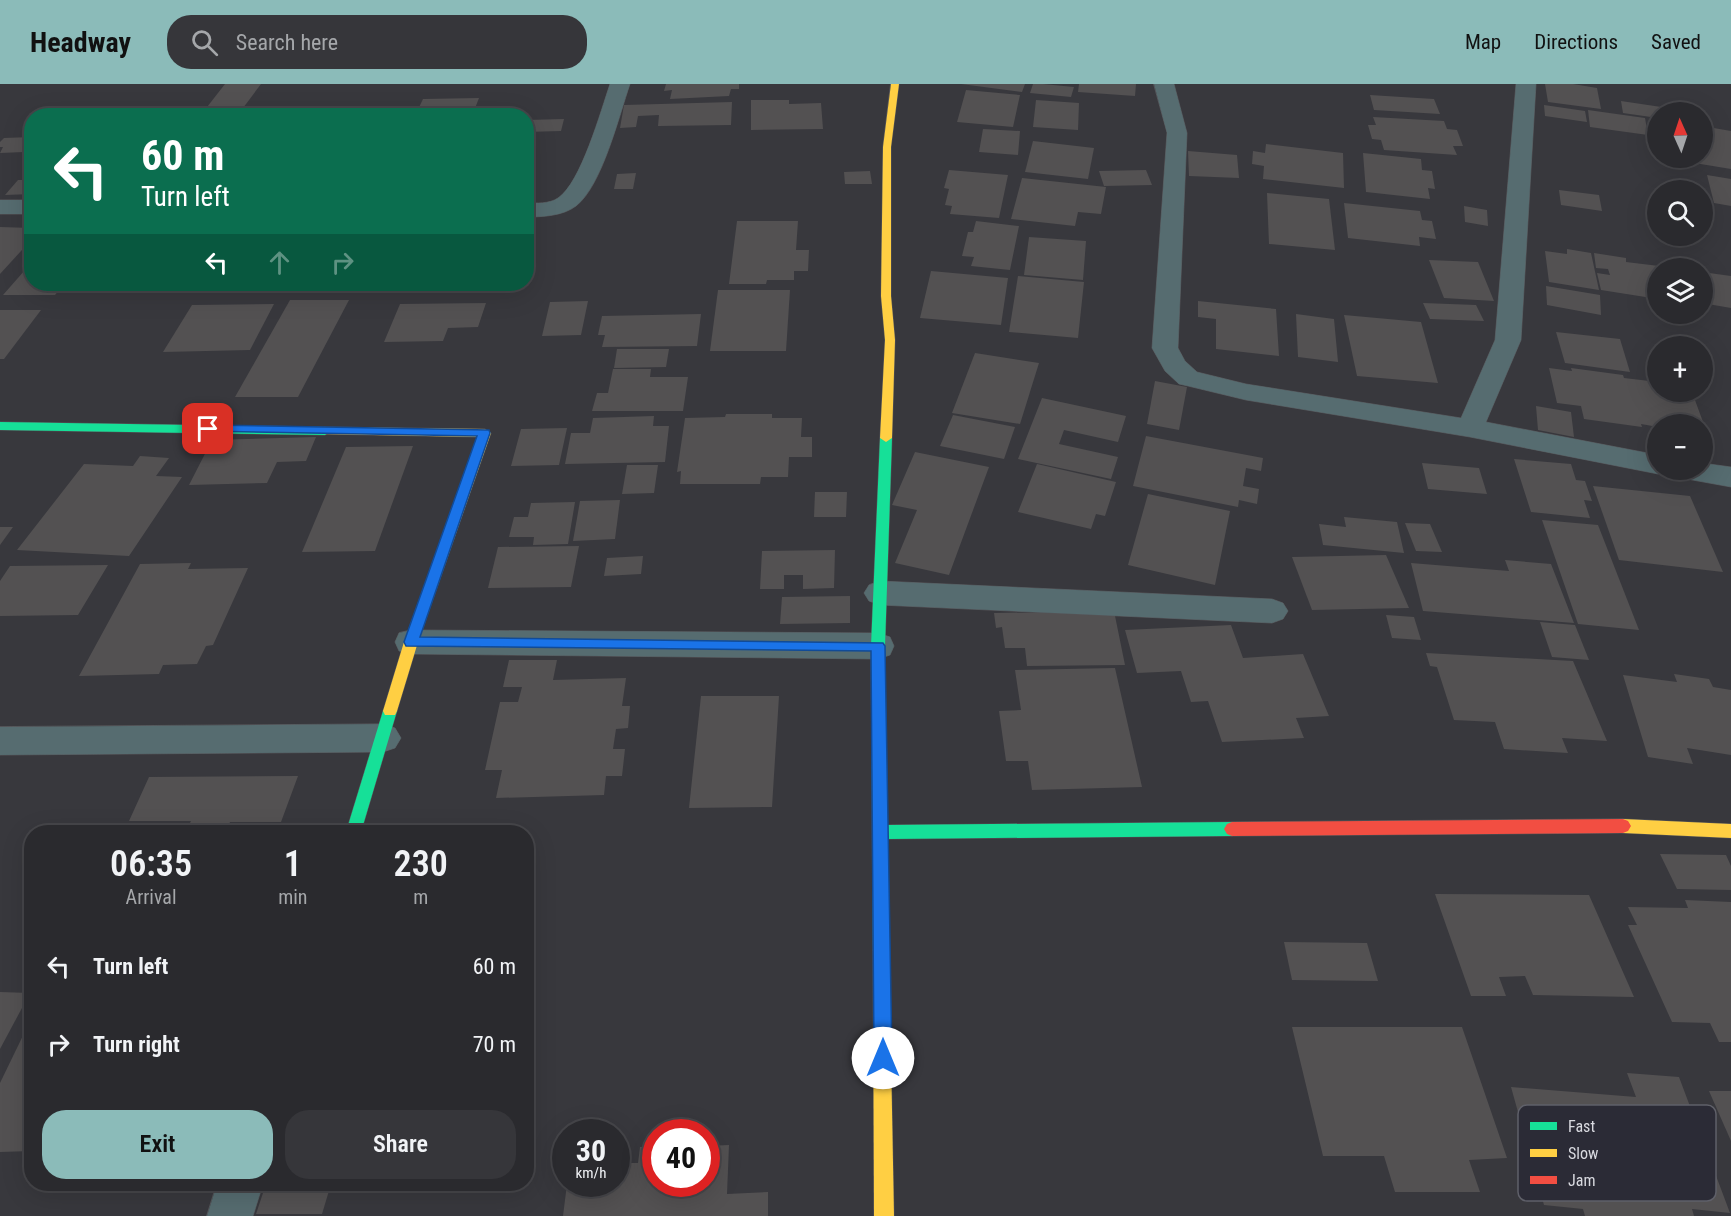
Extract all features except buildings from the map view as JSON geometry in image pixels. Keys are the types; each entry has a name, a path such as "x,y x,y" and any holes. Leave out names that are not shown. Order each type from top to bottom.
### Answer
{"street":[{"path":"534,210 543,210 568,202 582,187 620,84"},
{"path":"884,1216 882,832 878,646 890,340 886,296 887,147 895,84"},
{"path":"1164,84 1177,133 1165,348 1174,365 1188,378 1246,392 1470,428 1647,463"},
{"path":"1470,428 1508,340 1526,84"},
{"path":"0,207 24,207"},
{"path":"0,426 484,433 411,642 355,825"},
{"path":"1713,474 1731,477"},
{"path":"880,593 1272,611"},
{"path":"411,642 878,646"},
{"path":"0,741 383,738"},
{"path":"882,832 1646,826 1731,831"},
{"path":"230,1216 238,1191"}],"traffic: fast":[{"path":"0,426 325,431"},
{"path":"881,950 878,646 886,438"},
{"path":"355,825 390,711"},
{"path":"882,832 1232,829"}],"traffic: slow":[{"path":"886,438 890,340 886,296 887,147 895,84"},
{"path":"325,431 485,433 411,642 390,711"},
{"path":"1623,826 1731,831"},
{"path":"881,950 884,1216"}],"traffic: jam":[{"path":"1232,829 1623,826"}],"route":[{"path":"208,429 484,433 411,642 878,646 883,1058"}]}
